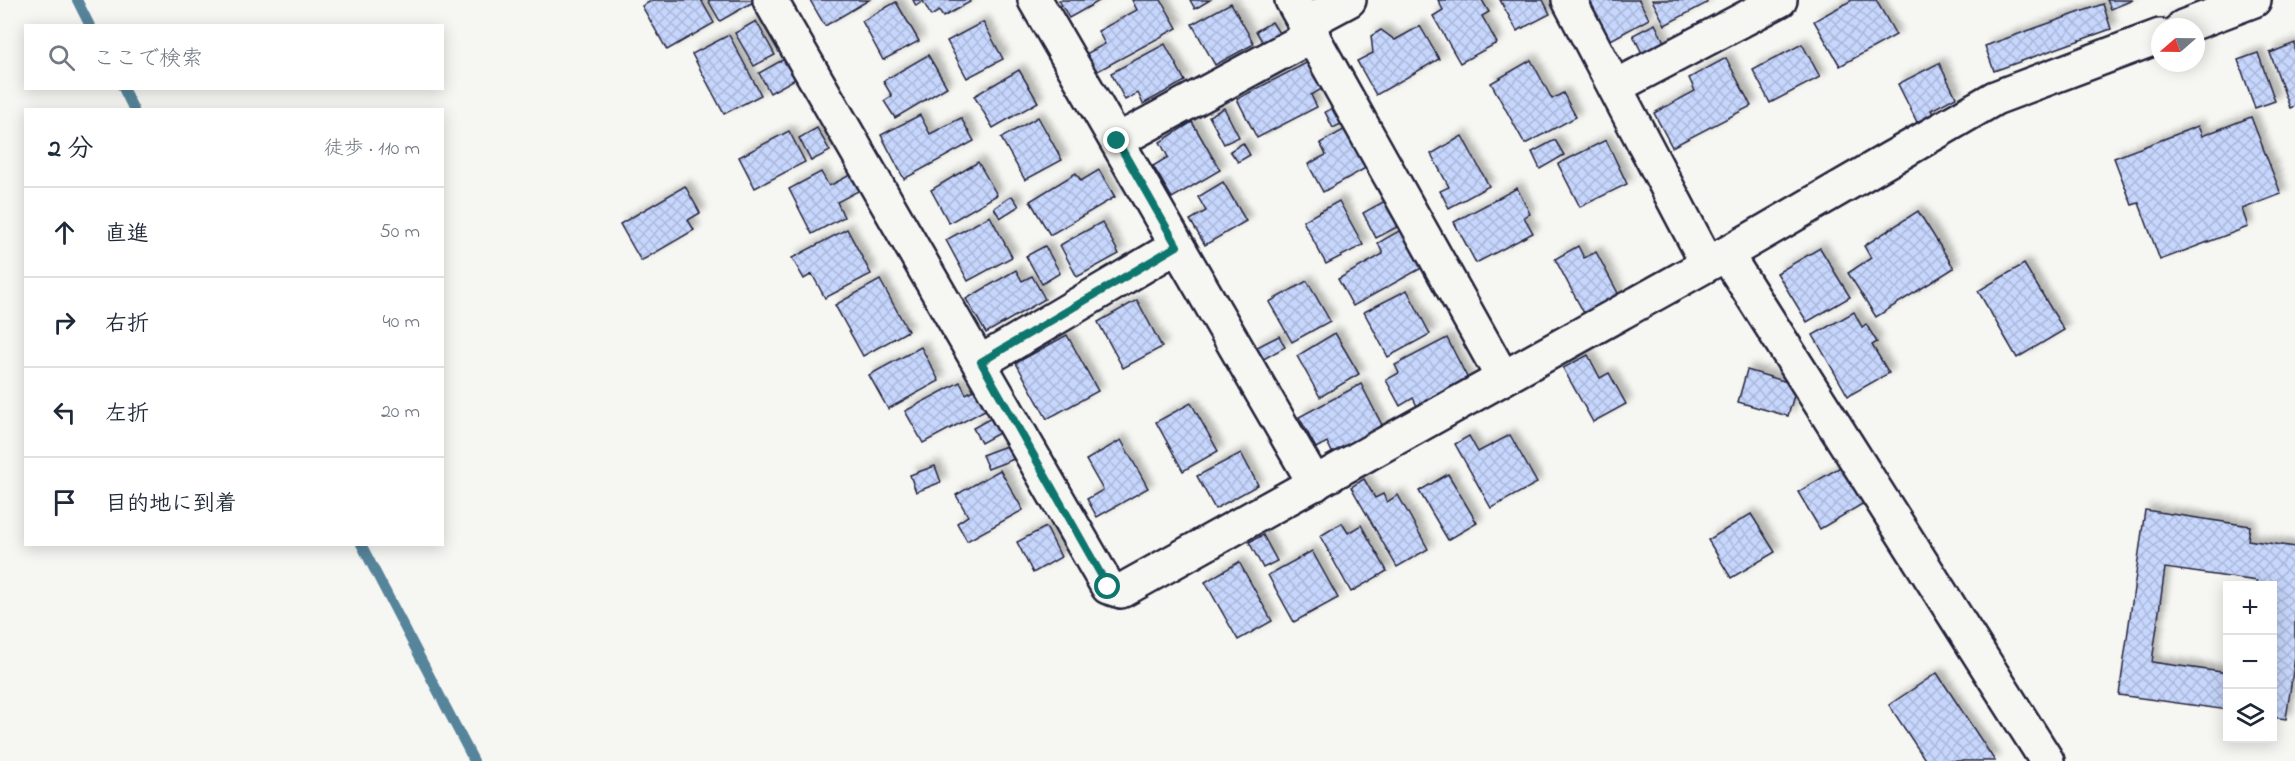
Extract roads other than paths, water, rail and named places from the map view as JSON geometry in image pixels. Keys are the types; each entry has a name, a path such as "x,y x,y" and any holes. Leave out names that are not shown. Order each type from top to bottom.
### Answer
{"street":[{"path":"770,0 981,362 1108,587 1121,591 1717,259 1995,98 2151,39"},
{"path":"1035,0 1315,484"},
{"path":"1117,141 1304,19 1349,0"},
{"path":"1569,0 1615,87 1717,259 2047,761"},
{"path":"1615,87 1780,0"},
{"path":"2205,19 2254,0"},
{"path":"1304,19 1503,378"},
{"path":"981,362 1177,246"}],"waterway":[{"path":"77,0 89,24"},
{"path":"124,90 133,108"},
{"path":"362,546 474,761"}]}
